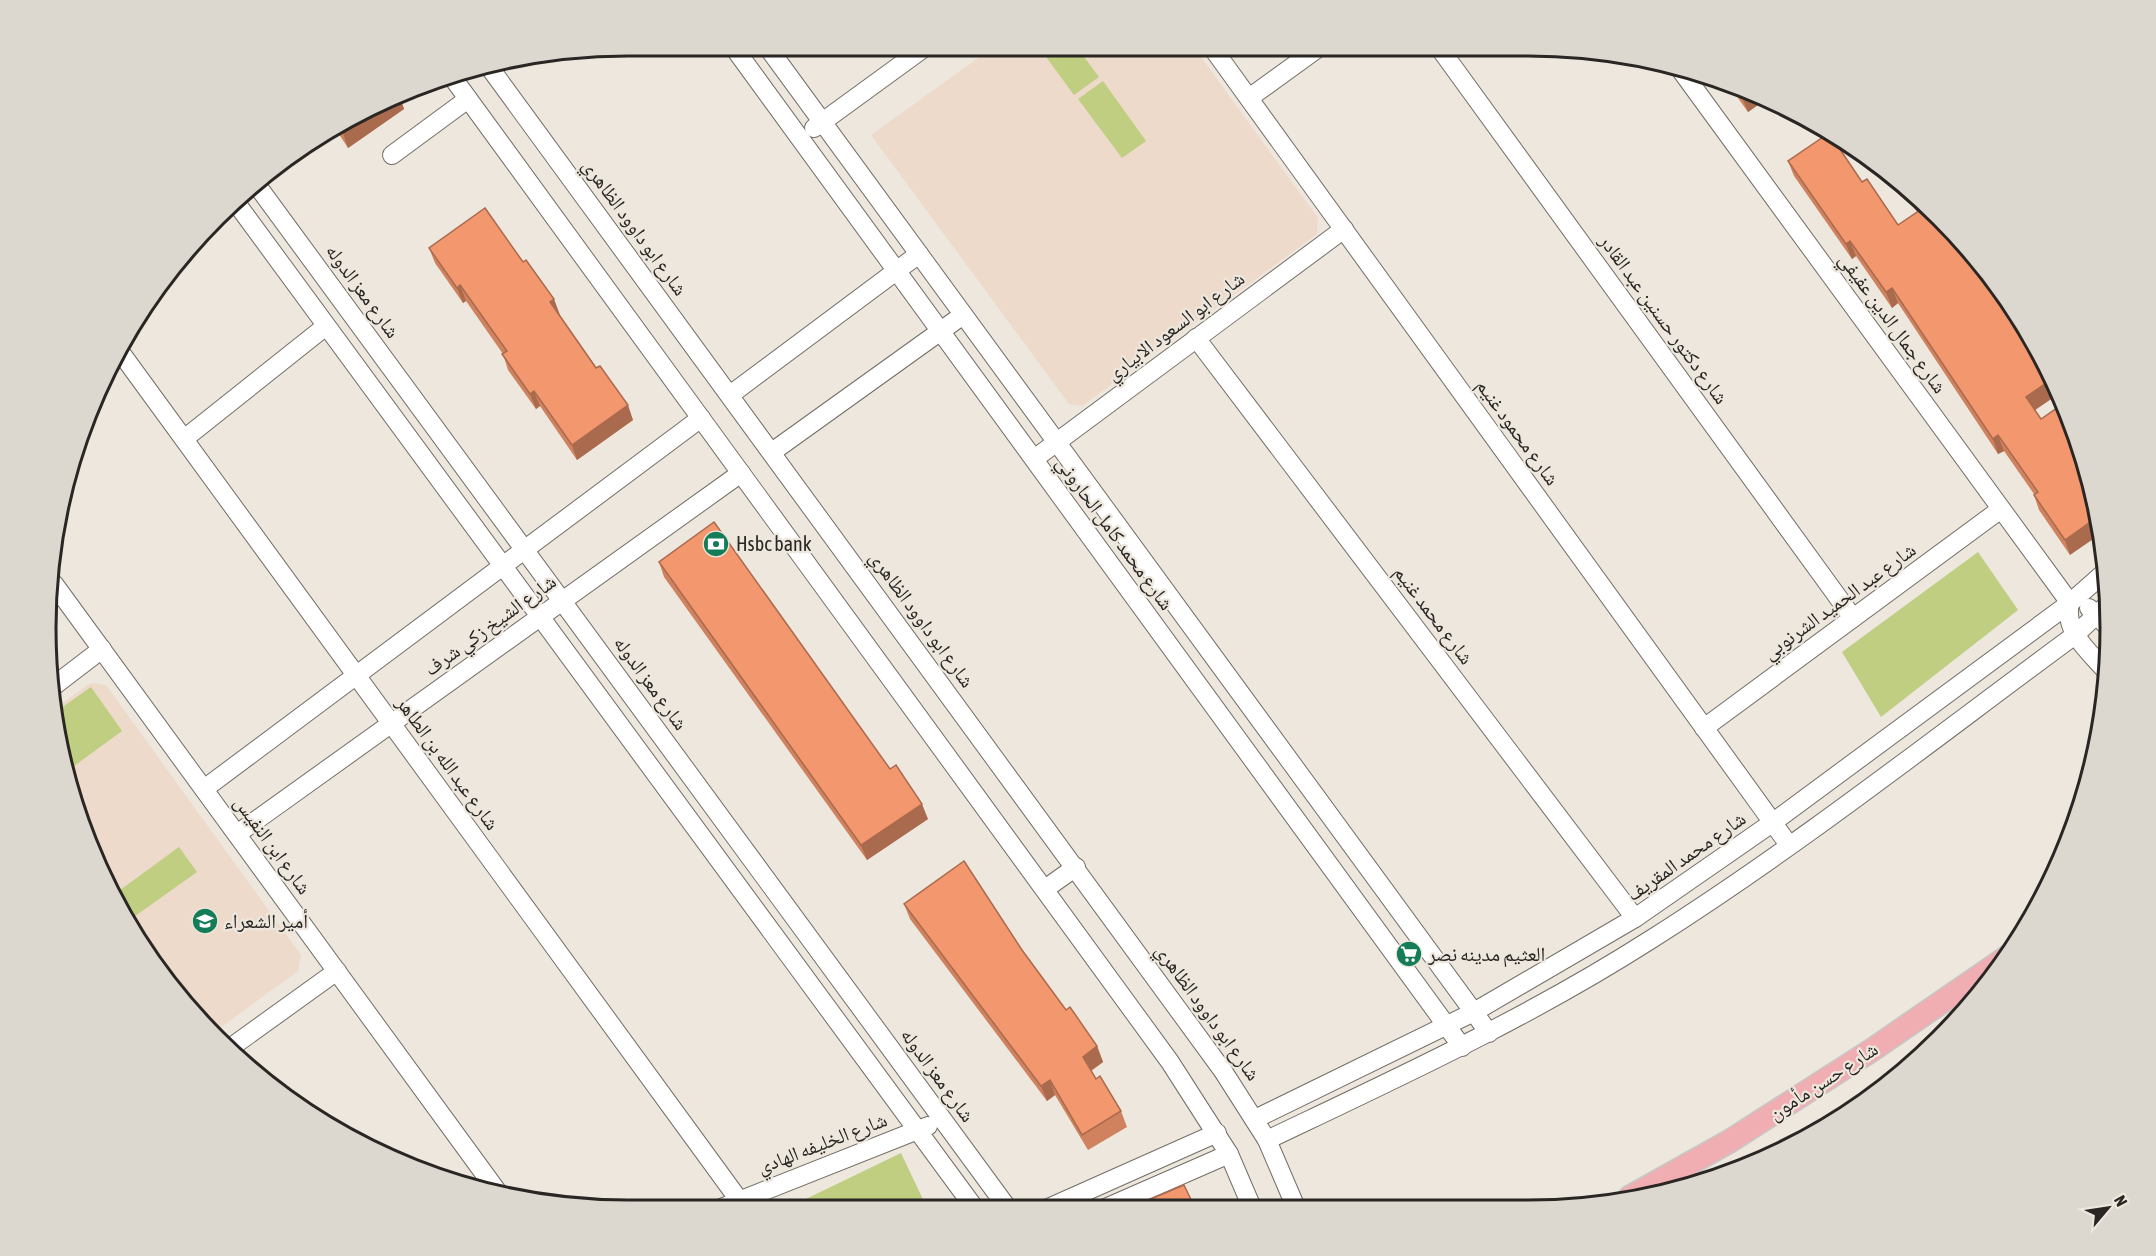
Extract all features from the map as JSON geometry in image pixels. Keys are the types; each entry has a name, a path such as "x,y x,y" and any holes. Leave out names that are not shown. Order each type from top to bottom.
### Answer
{"main road":[{"name":"شارع حسن مأمون","path":"1647,1187 1730,1141 1872,1050 1986,972"}],"street":[{"name":"شارع محمد كامل الحاروني","path":"740,56 1462,1047"},
{"name":"شارع محمد كامل الحاروني","path":"774,56 1489,1033"},
{"path":"800,138 913,56"},
{"name":"شارع محمود غنيم","path":"1218,56 1788,845"},
{"path":"1249,98 1308,56"},
{"name":"شارع دكتور حسنين عبد القادر","path":"1445,56 1853,618"},
{"name":"شارع ابو داوود الظاهري","path":"493,72 1076,867 1255,1119 1267,1140 1294,1200"},
{"name":"شارع جمال الدين عفيفي","path":"1687,78 2070,603 2070,623 2075,635"},
{"path":"456,82 1170,1062 1228,1154 1249,1200"},
{"path":"392,155 468,99"},
{"name":"شارع معز الدوله","path":"260,190 1002,1200"},
{"path":"240,208 969,1200"},
{"name":"شارع ابو السعود الابياري","path":"1034,459 1344,230"},
{"path":"730,395 919,254"},
{"path":"772,452 963,315"},
{"path":"184,439 326,326"},
{"name":"شارع محمد غنيم","path":"1196,338 1635,918"},
{"name":"شارع عبد الله بن الطاهر","path":"124,357 739,1200"},
{"name":"شارع الشيخ زكي شرف","path":"204,789 701,418"},
{"name":"شارع الشيخ زكي شرف","path":"237,834 741,473"},
{"name":"شارع عبد الحميد الشرنوبي","path":"1704,728 2001,509"},
{"name":"شارع محمد المقريف","path":"1255,1119 1474,1012 1635,918 1773,823 2070,603 2098,578"},
{"name":"شارع ابن النفيس","path":"57,588 492,1184"},
{"path":"2070,603 2099,608"},
{"path":"1267,1140 1489,1033 1649,941 1788,845 2075,635 2100,611"},
{"path":"2075,635 2099,663"},
{"path":"58,682 102,649"},
{"path":"1045,890 1076,867"},
{"path":"235,1044 337,971"},
{"name":"شارع الخليفه الهادي","path":"739,1200 944,1121"},
{"path":"1066,1200 1216,1133"},
{"path":"1124,1200 1228,1154"}],"shaded area":[{"path":"981,56 1200,56 1318,218 1317,234 1082,406 1069,404 871,135"},
{"path":"90,683 106,685 301,955 298,971 219,1029 174,977 152,946 115,881 86,812 75,776 60,705"}],"green space":[{"path":"1045,56 1083,56 1099,77 1074,95"},
{"path":"1103,81 1146,141 1122,158 1078,99"},
{"path":"1978,552 2018,610 1881,717 1842,652"},
{"path":"91,687 122,731 73,767 61,708"},
{"path":"179,847 197,872 134,917 120,890"},
{"path":"901,1153 923,1200 804,1200"}],"building":[{"path":"1823,137 1839,147 1862,182 1867,179 1898,225 1919,211 1933,223 1982,279 2004,310 2024,342 2045,384 2026,397 2041,419 2057,408 2081,480 2090,522 2065,540 2034,495 2038,492 1998,435 1993,439 1892,288 1886,292 1850,241 1846,244 1788,161"},
{"path":"485,208 523,262 526,260 554,299 550,302 596,368 600,366 628,405 572,445 534,391 530,394 502,354 507,351 460,285 457,288 429,248"},
{"path":"714,522 890,769 896,765 922,804 861,845 659,562"},
{"path":"964,861 1022,950 1066,1010 1070,1007 1097,1046 1083,1057 1096,1079 1100,1076 1121,1111 1082,1135 1050,1080 1041,1086 904,904"},
{"path":"1184,1185 1191,1200 1148,1200"}],"place":[{"name":"Hsbc bank","path":"716,544"},
{"name":"أمير الشعراء","path":"205,921"},
{"name":"العثيم مدينه نصر","path":"1409,954"}]}
